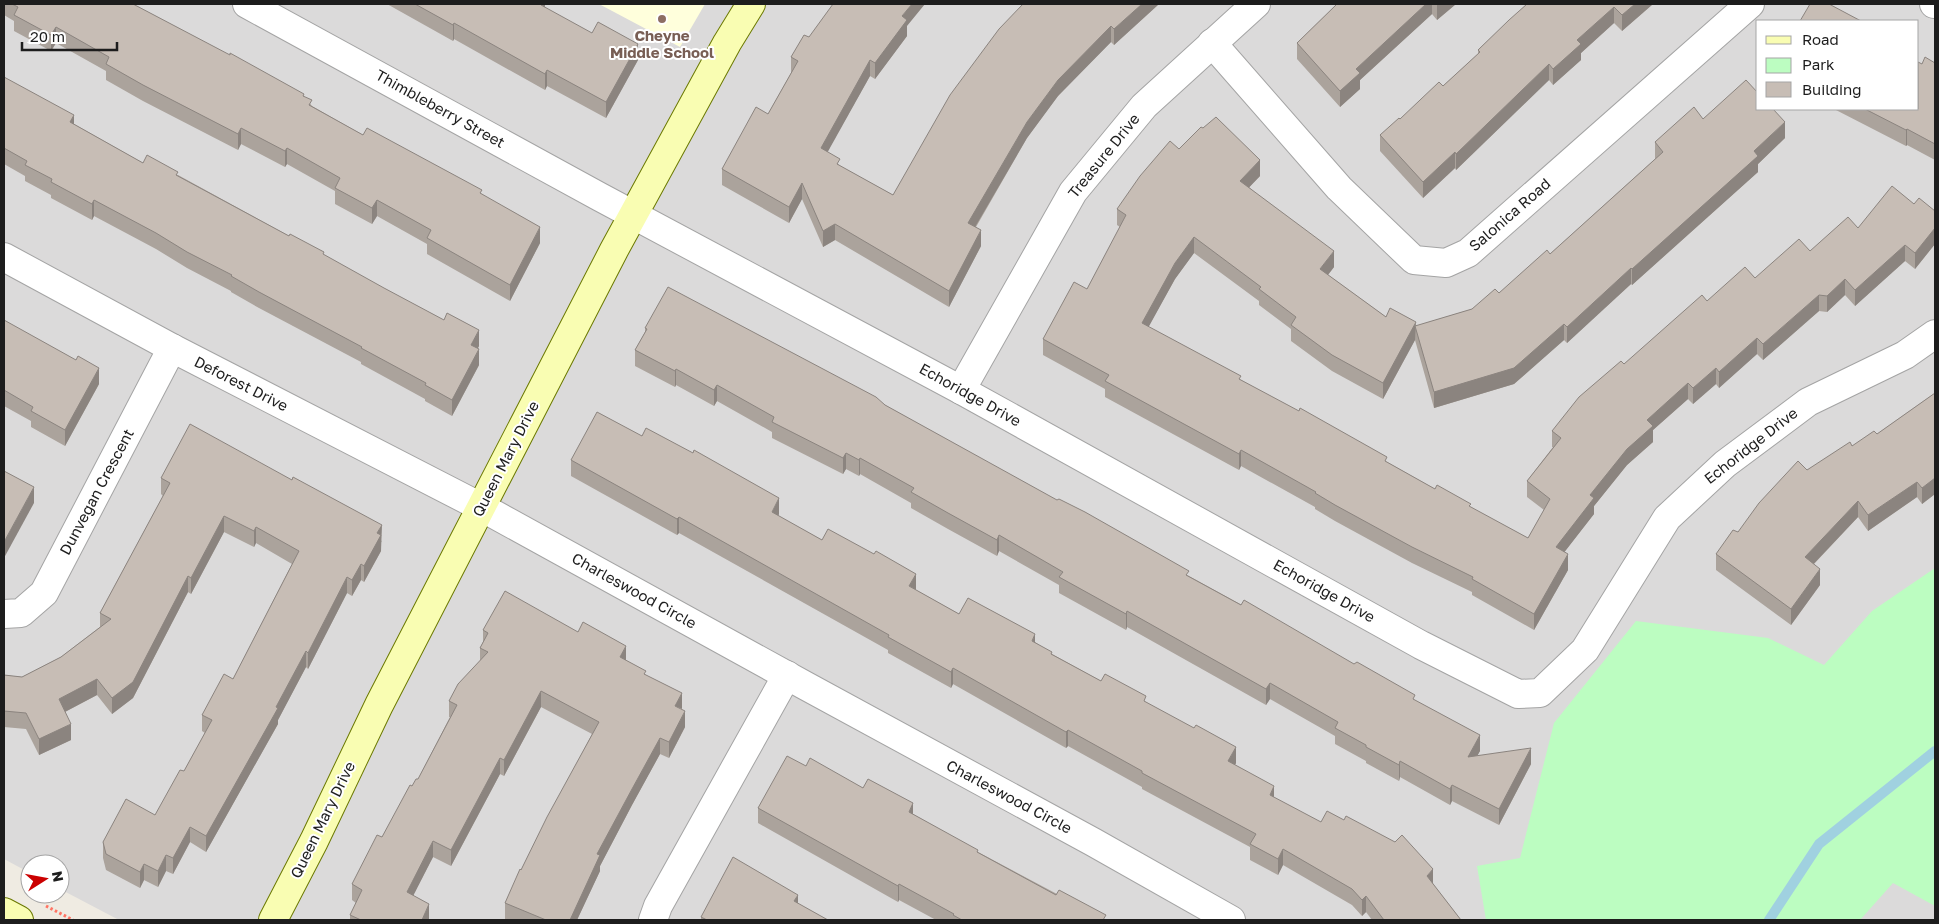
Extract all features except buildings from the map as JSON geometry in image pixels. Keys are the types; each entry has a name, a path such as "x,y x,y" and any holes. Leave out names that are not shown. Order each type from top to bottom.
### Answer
{"street":[{"name":"Thimbleberry Street","path":"247,4 633,214"},
{"name":"Queen Mary Drive","path":"273,920 314,841 378,705 633,214 722,51 751,4"},
{"name":"Treasure Drive","path":"961,390 1073,192 1144,106 1256,4"},
{"name":"Salonica Road","path":"1212,43 1339,188 1414,260 1446,263 1468,253 1750,4"},
{"name":"Echoridge Drive","path":"633,214 961,390 1421,645 1518,694 1540,693 1585,650 1668,518 1725,464 1808,402 1905,355 1935,334"},
{"name":"Deforest Drive","path":"4,257 172,348 481,508"},
{"name":"Dunvegan Crescent","path":"4,614 20,612 44,593 172,348"},
{"name":"Charleswood Circle","path":"481,508 1093,842 1231,920"},
{"path":"653,920 658,906 787,675"},
{"path":"4,912 19,920"}],"shaded area":[{"path":"4,4 1935,4 1935,920 119,920 70,894 70,854 20,854 20,868 4,859"},
{"name":"Cheyne Middle School","path":"599,4 705,4 680,47"}],"green space":[{"path":"1935,568 1935,906 1893,883 1860,920 1486,920 1477,866 1520,858 1554,723 1636,621 1768,638 1824,665 1872,611"}],"waterway":[{"path":"1769,920 1819,844 1935,751"}],"place":[{"name":"Cheyne Middle School","path":"662,19"}]}
